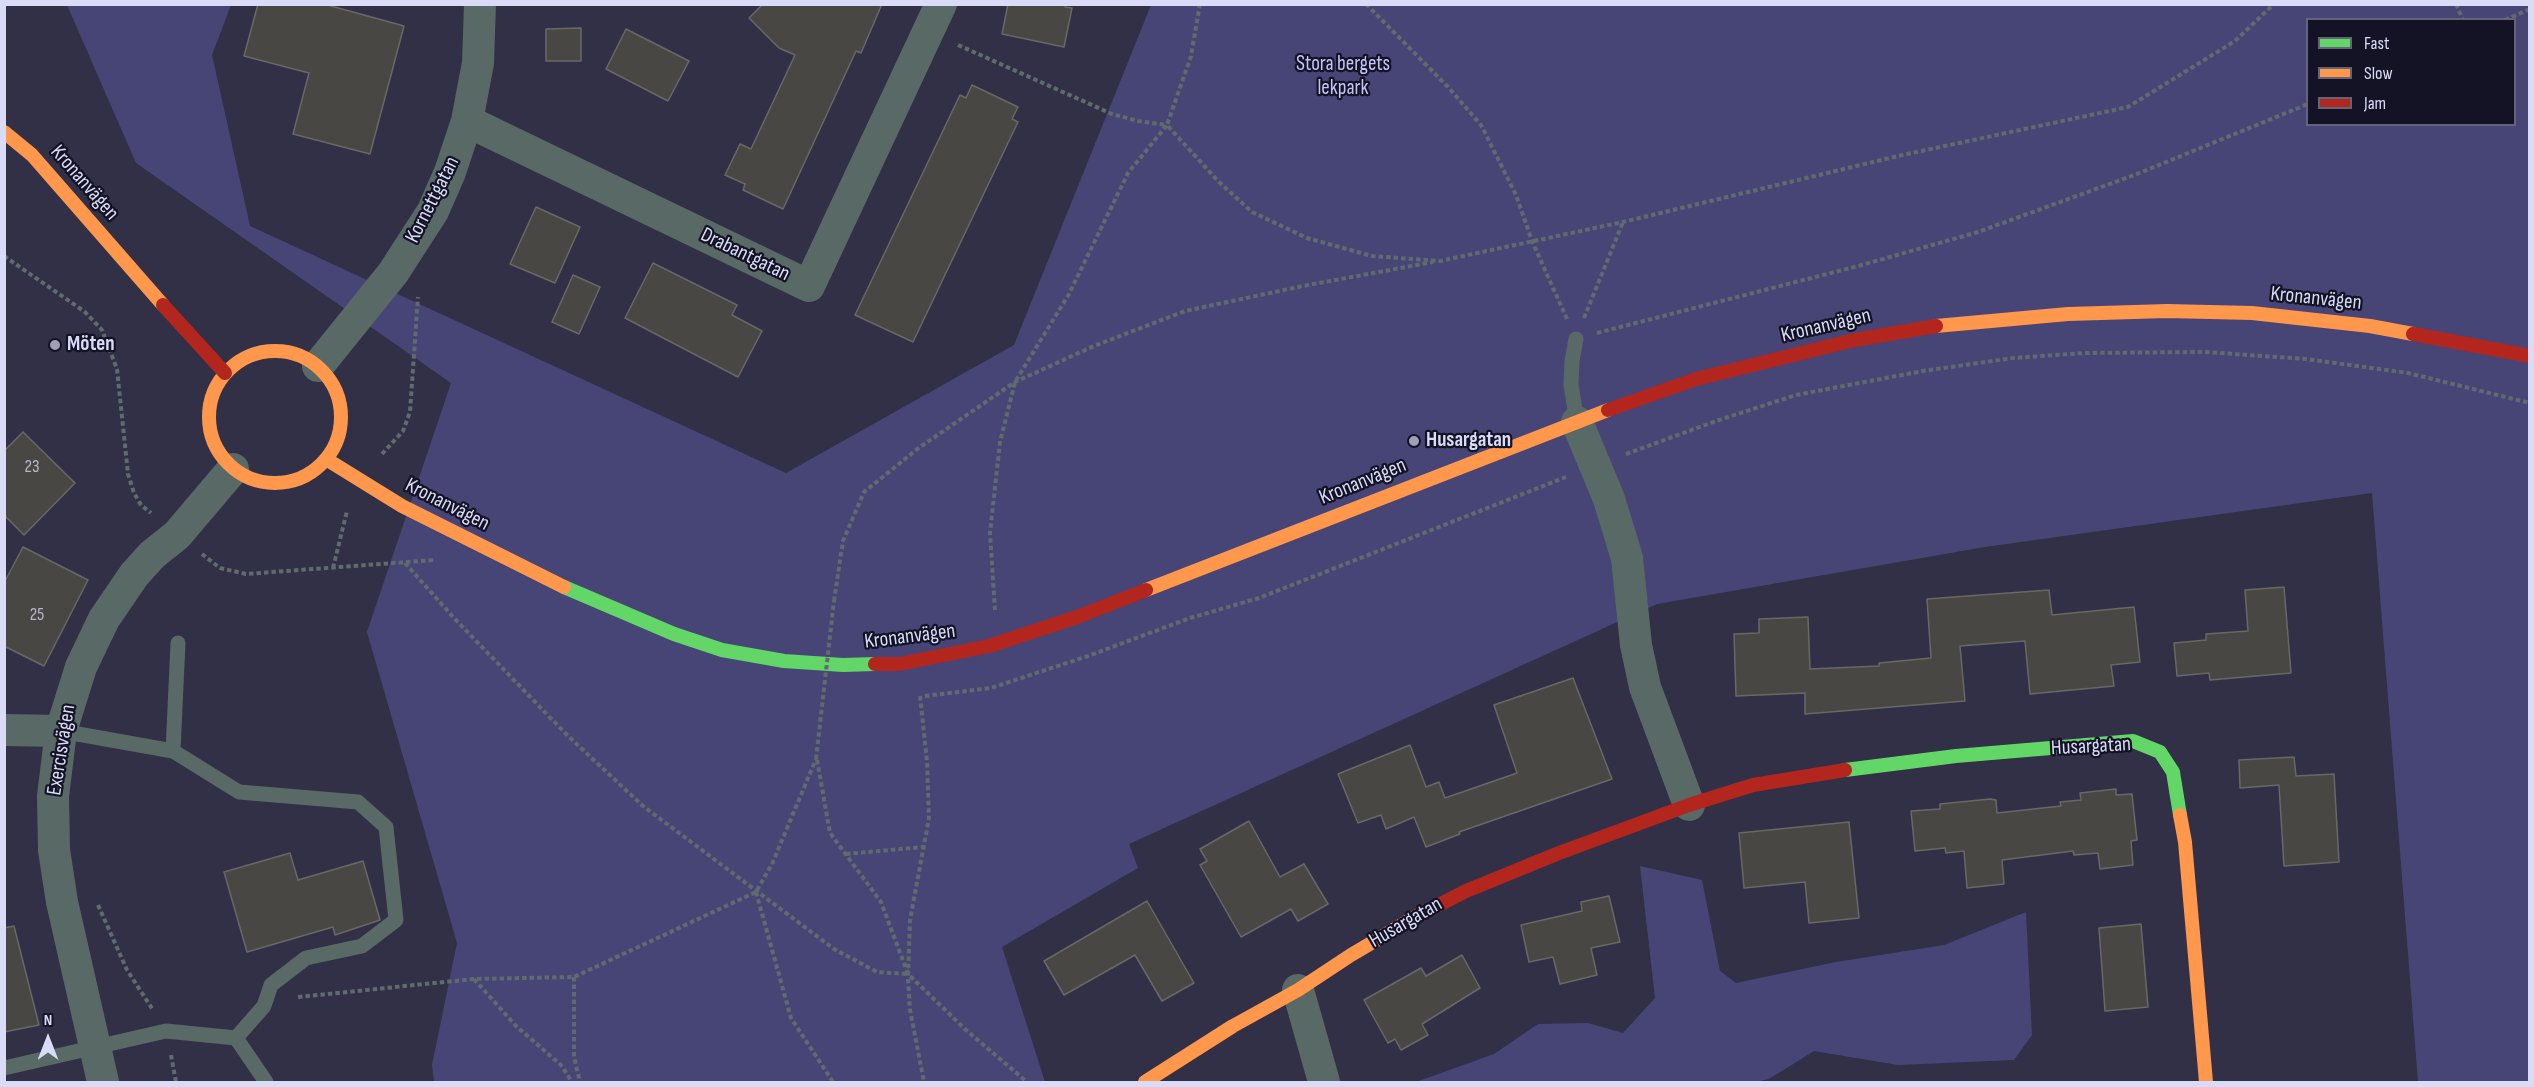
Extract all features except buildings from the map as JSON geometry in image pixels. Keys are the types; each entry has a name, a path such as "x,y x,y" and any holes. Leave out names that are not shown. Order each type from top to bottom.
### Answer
{"street":[{"name":"Kornettgatan","path":"318,366 393,273 433,211 450,172 467,122 478,63 480,4"},
{"name":"Drabantgatan","path":"467,122 809,286 936,17"},
{"name":"Kronanvägen","path":"4,132 32,155 156,298 225,373"},
{"name":"Kronanvägen","path":"326,459 402,506 580,595 674,634 722,650 784,661 843,665 888,664 932,659 997,644 1112,605 1480,458 1696,379 1854,340 1949,324 2068,314 2167,311 2252,313 2370,326 2529,356"},
{"path":"276,351 298,355 318,366 336,390 340,405 339,434 326,459 314,470 287,482 257,481 233,469 221,456 209,429 211,400 216,386 225,373 248,356 276,351"},
{"path":"1577,422 1596,465 1628,558 1636,645 1646,687 1689,805"},
{"name":"Exercisvägen","path":"104,1083 63,902 54,850 53,796 61,731 81,667 104,619 134,575 152,555 177,535 233,469"},
{"path":"4,730 61,731"},
{"name":"Husargatan","path":"1145,1083 1233,1026 1298,990 1351,954 1433,907 1466,891 1689,805 1753,785 1956,756 2133,741 2160,752 2174,772 2185,842 2206,1083"},
{"path":"1298,990 1324,1083"}],"lane":[{"path":"1576,339 1571,385 1577,422"},
{"path":"172,751 178,643"},
{"path":"61,731 172,751 239,792 358,802 386,827 396,920 362,946 306,958 272,985 264,1006 236,1038"},
{"path":"4,1068 166,1031 236,1038"},
{"path":"236,1038 266,1083"}],"path":[{"path":"991,688 997,644 990,533 1000,442 1015,382 1068,294 1128,173 1167,125 1191,56 1200,4"},
{"path":"1366,4 1448,87 1481,125 1516,195 1532,241 1576,339"},
{"path":"264,1006 309,994 474,979 574,977 756,892 772,864 816,759 843,541 864,492 920,447 1015,382 1094,346 1185,311 1623,222 1898,156 2128,107 2235,41 2274,4"},
{"path":"2456,4 2462,18"},
{"path":"2509,18 2529,9"},
{"path":"936,17 943,38 1113,114 1138,122 1167,125 1218,181 1259,216 1307,238 1372,256 1440,261"},
{"path":"1576,339 1862,265 1978,232 2137,174 2306,104"},
{"path":"1576,339 1623,222"},
{"path":"4,256 86,312 102,330 117,369 128,474 134,493 141,505 220,568 237,574 440,560"},
{"path":"333,568 351,497 403,431 410,412 417,300 420,289"},
{"path":"910,695 920,696 991,688 1088,656 1190,618 1260,597 1596,465 1716,421 1796,395 1934,369 2013,358 2085,353 2205,352 2306,359 2408,373 2529,403"},
{"path":"405,562 454,618 575,743 643,806 834,949 877,972 908,974"},
{"path":"819,692 829,693"},
{"path":"920,696 927,761 929,818 910,920 908,974 910,1010 924,1083"},
{"path":"816,759 830,833 881,902 908,974 966,1030 1027,1083"},
{"path":"845,854 923,847"},
{"path":"756,892 791,1018 833,1083"},
{"path":"95,897 126,970 166,1031 176,1083"},
{"path":"574,977 574,1057 580,1083"},
{"path":"474,979 516,1026 561,1065 572,1083"}],"green space":[{"name":"Stora bergets lekpark","path":"67,5 231,5 212,55 250,226 786,473 1014,345 1151,5 2529,5 2529,1082 2418,1082 2372,493 1985,547 1657,604 1129,844 1138,868 1002,947 1045,1082 434,1082 432,1065 457,943 367,632 451,383 136,163"},
{"path":"1640,866 1702,880 1720,971 1736,983 1836,962 1944,945 2026,912 2032,1035 2014,1060 1898,1065 1814,1051 1769,1079 1756,1082 1416,1082 1494,1054 1538,1024 1588,1023 1623,1033 1655,998"}],"traffic: fast":[{"path":"564,587 674,634 722,650 784,661 843,665 875,664"},
{"path":"1845,770 1956,756 2133,741 2160,752 2173,772 2180,815"}],"traffic: slow":[{"path":"4,132 32,155 163,305"},
{"path":"1936,326 2068,314 2167,311 2252,313 2370,326 2413,334"},
{"path":"275,351 300,356 322,370 336,392 341,417 336,442 322,464 300,478 275,483 250,478 228,464 214,442 209,417 214,392 228,370 250,356 275,351"},
{"path":"1146,590 1608,410"},
{"path":"326,459 402,506 564,587"},
{"path":"2180,815 2185,842 2206,1082"},
{"path":"1145,1082 1233,1026 1298,990 1417,916"}],"traffic: jam":[{"path":"163,305 225,373"},
{"path":"1608,410 1696,379 1854,340 1936,326"},
{"path":"2413,334 2530,356"},
{"path":"875,664 899,664 989,646 1077,617 1146,590"},
{"path":"1417,916 1466,891 1559,853 1689,805 1753,785 1845,770"}],"place":[{"name":"Möten","path":"55,345"},
{"name":"Husargatan","path":"1414,441"}]}
